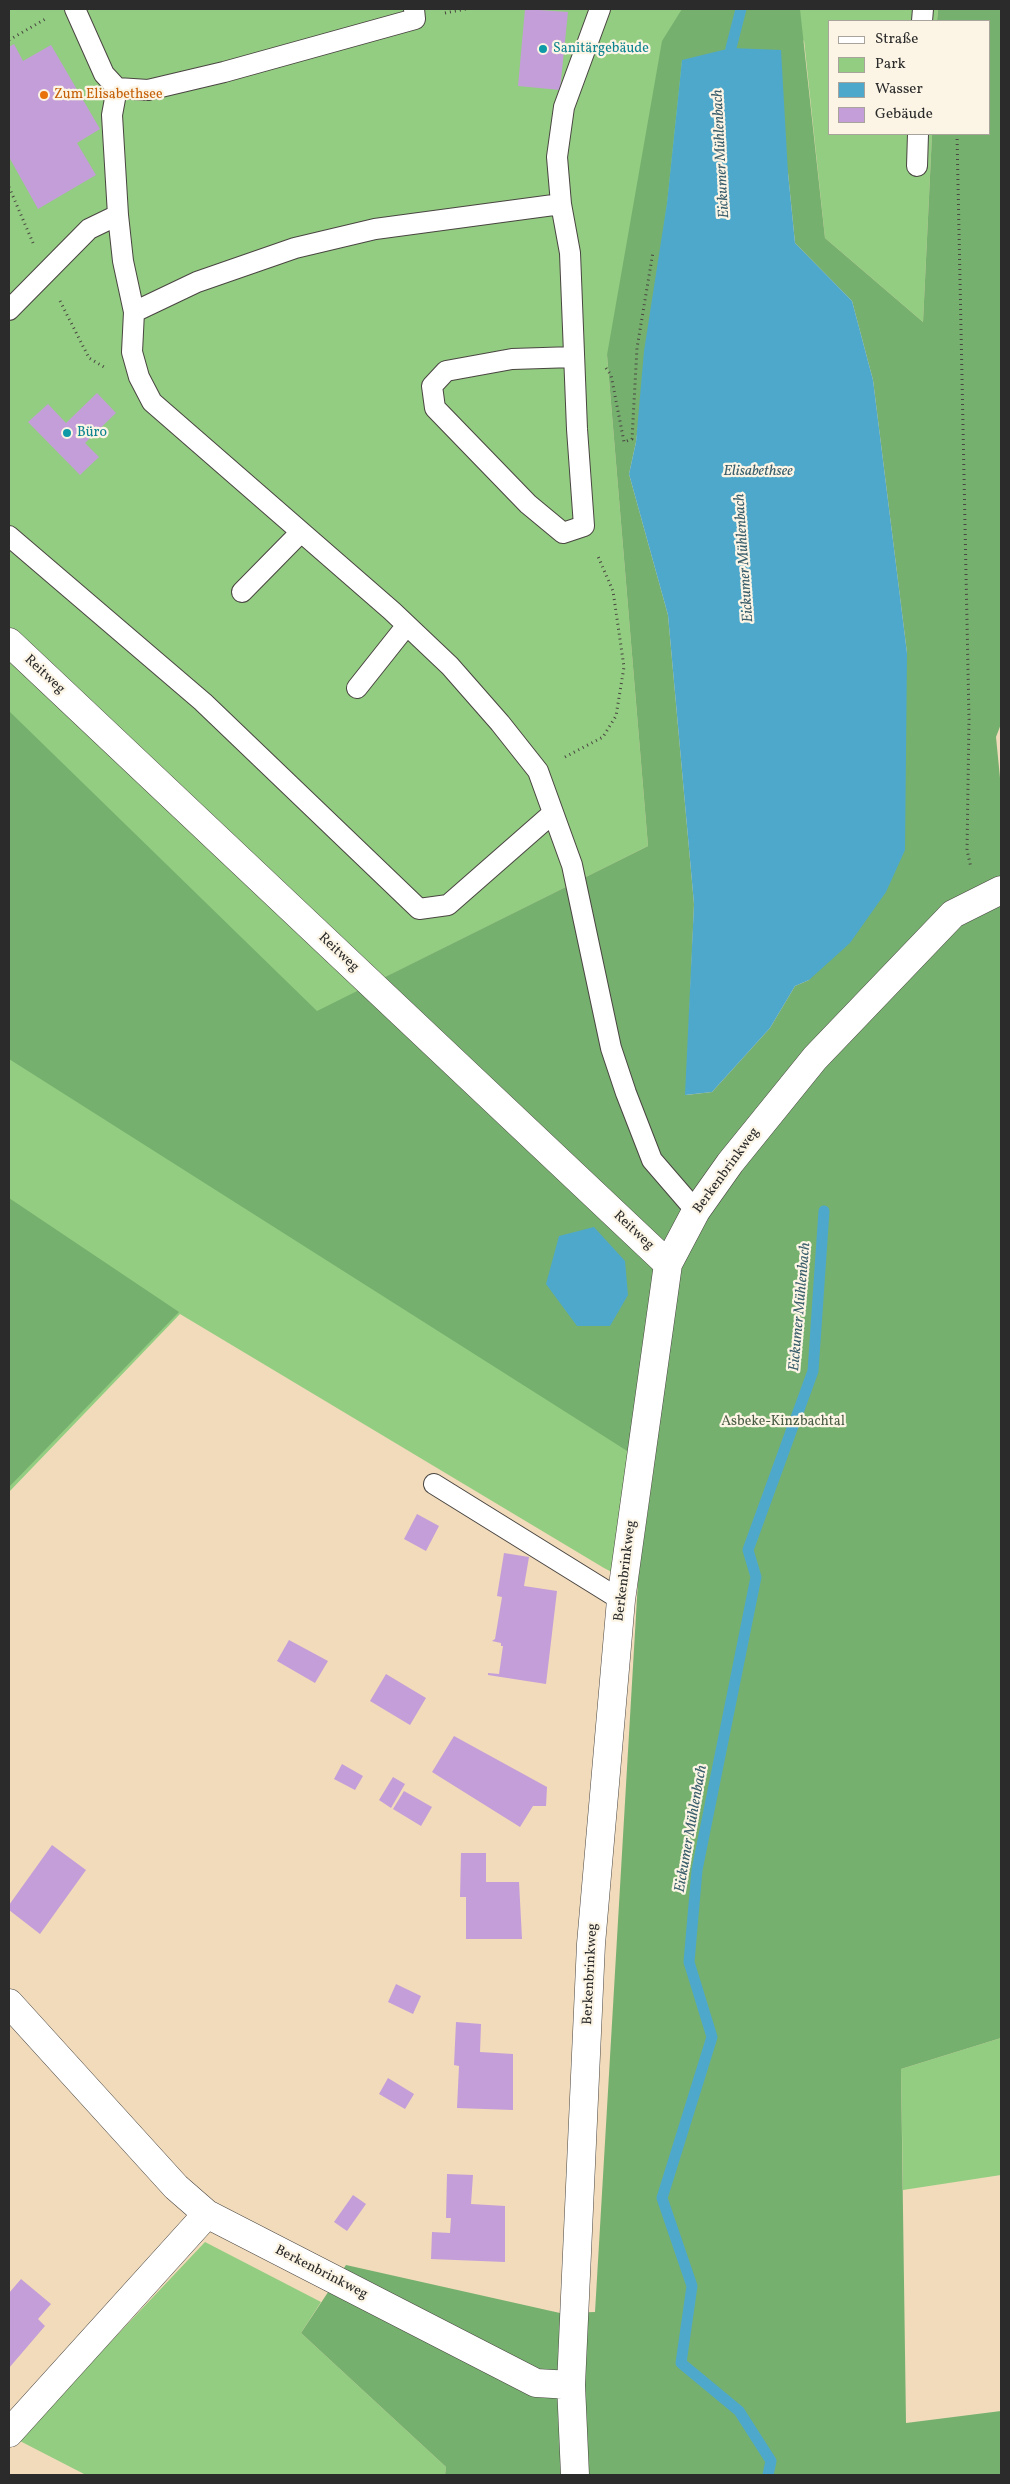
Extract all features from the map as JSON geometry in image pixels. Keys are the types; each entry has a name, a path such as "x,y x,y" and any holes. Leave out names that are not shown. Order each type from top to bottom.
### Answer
{"street":[{"name":"Reitweg","path":"9,642 668,1264"},
{"name":"Berkenbrinkweg","path":"576,2475 571,2385 591,1944 621,1600 668,1264 696,1211 730,1163 815,1058 954,914 990,895"},
{"name":"Berkenbrinkweg","path":"9,2003 176,2187 207,2214 536,2383 571,2385"},
{"path":"9,2433 207,2214"}],"lane":[{"path":"75,9 104,74 117,88 148,90 224,72 415,19 414,9"},
{"path":"574,356 512,359 446,371 432,386 435,408 528,504 563,533 584,526 570,253 561,204 557,158 564,107 600,9"},
{"path":"117,88 112,114 118,215 123,261 134,312 132,352 139,377 152,402 407,625 450,666 500,723 538,771 572,865 611,1048 626,1093 652,1160 696,1211"},
{"path":"917,166 918,135"},
{"path":"134,312 197,282 304,246 375,229 561,204"},
{"path":"9,310 89,229 118,215"},
{"path":"242,592 301,532"},
{"path":"9,536 203,702 419,909 448,905 553,814"},
{"path":"357,688 407,625"},
{"path":"434,1484 621,1600"}],"path":[{"path":"9,40 50,17"},
{"path":"957,135 969,699 967,850 990,895"},
{"path":"605,365 611,375 624,442 632,439 637,348 653,252"},
{"path":"538,771 603,737 616,716 624,667 613,591 584,526"}],"green space":[{"path":"9,9 938,9 937,20 828,20 828,135 932,135 923,322 825,238 804,40 607,355 648,846 392,974 678,1231 900,2065 596,2315 639,1586 604,1568 180,1314 9,1492"},
{"name":"Asbeke-Kinzbachtal","path":"682,9 800,9 825,238 923,322 932,135 990,135 990,20 937,20 938,9 1001,9 1001,724 996,737 1001,788 1001,2038 901,2069 906,2423 1001,2411 1001,2475 445,2475 446,2467 301,2333 346,2265 560,2313 595,2312 638,1581 654,1468 9,1059 9,711 317,1011 648,846 607,355 662,41","holes":["682,60 788,173 795,243 852,301 873,380 907,653 809,980 795,986 770,1028 712,1092 686,1095 694,904 668,615 629,474 636,442 667,204"]},
{"path":"9,1198 179,1312 9,1487"},
{"path":"1001,2038 1001,2175 903,2190 901,2069"},
{"path":"205,2242 321,2302 301,2333 446,2467 445,2475 86,2475 18,2440"}],"water":[{"name":"Elisabethsee","path":"731,48 781,50 788,173 795,243 852,301 873,380 907,653 905,850 886,892 850,943 809,980 795,986 770,1028 712,1092 685,1095 694,904 668,615 629,474 636,442 644,351 667,203 682,60"},
{"path":"594,1227 625,1261 628,1295 610,1326 577,1326 546,1284 559,1236"}],"building":[{"name":"Sanitärgebäude","path":"525,9 568,12 560,90 518,86"},
{"name":"Zum Elisabethsee","path":"14,44 23,61 51,45 100,129 77,143 96,175 38,209 9,157 9,47"},
{"name":"Büro","path":"97,393 116,413 85,443 99,457 80,475 28,422 48,404 66,423"},
{"path":"417,1514 439,1526 426,1551 404,1539"},
{"path":"504,1553 529,1557 524,1586 557,1591 546,1684 488,1675 488,1673 499,1674 503,1646 501,1646 501,1643 492,1641 495,1639 502,1597 497,1596"},
{"path":"289,1640 328,1661 315,1683 277,1661"},
{"path":"386,1674 426,1698 410,1725 370,1701"},
{"path":"454,1736 547,1787 546,1806 533,1806 520,1827 432,1772"},
{"path":"342,1764 363,1776 355,1790 334,1779"},
{"path":"393,1777 405,1784 391,1808 379,1800"},
{"path":"404,1791 432,1807 421,1826 393,1809"},
{"path":"52,1845 86,1870 40,1934 9,1910 9,1905"},
{"path":"461,1853 486,1853 486,1882 519,1882 522,1939 466,1939 466,1897 460,1897"},
{"path":"396,1984 421,1996 413,2014 388,2002"},
{"path":"456,2022 481,2024 480,2052 513,2054 513,2110 457,2108 459,2066 454,2065"},
{"path":"388,2078 414,2094 405,2109 379,2094"},
{"path":"447,2174 473,2175 471,2204 505,2206 505,2262 431,2259 432,2232 450,2233 451,2218 446,2218"},
{"path":"353,2195 366,2204 347,2231 334,2222"},
{"path":"21,2279 51,2304 38,2319 45,2326 9,2368 9,2293"}],"waterway":[{"name":"Eickumer Mühlenbach","path":"731,63 731,48 741,9"},
{"name":"Eickumer Mühlenbach","path":"768,2475 771,2461 739,2411 681,2363 692,2286 662,2198 712,2037 689,1962 697,1870 756,1577 748,1550 813,1371 824,1211"}],"place":[{"name":"Sanitärgebäude","path":"543,49"},
{"name":"Zum Elisabethsee","path":"44,95"},
{"name":"Büro","path":"67,433"}]}
